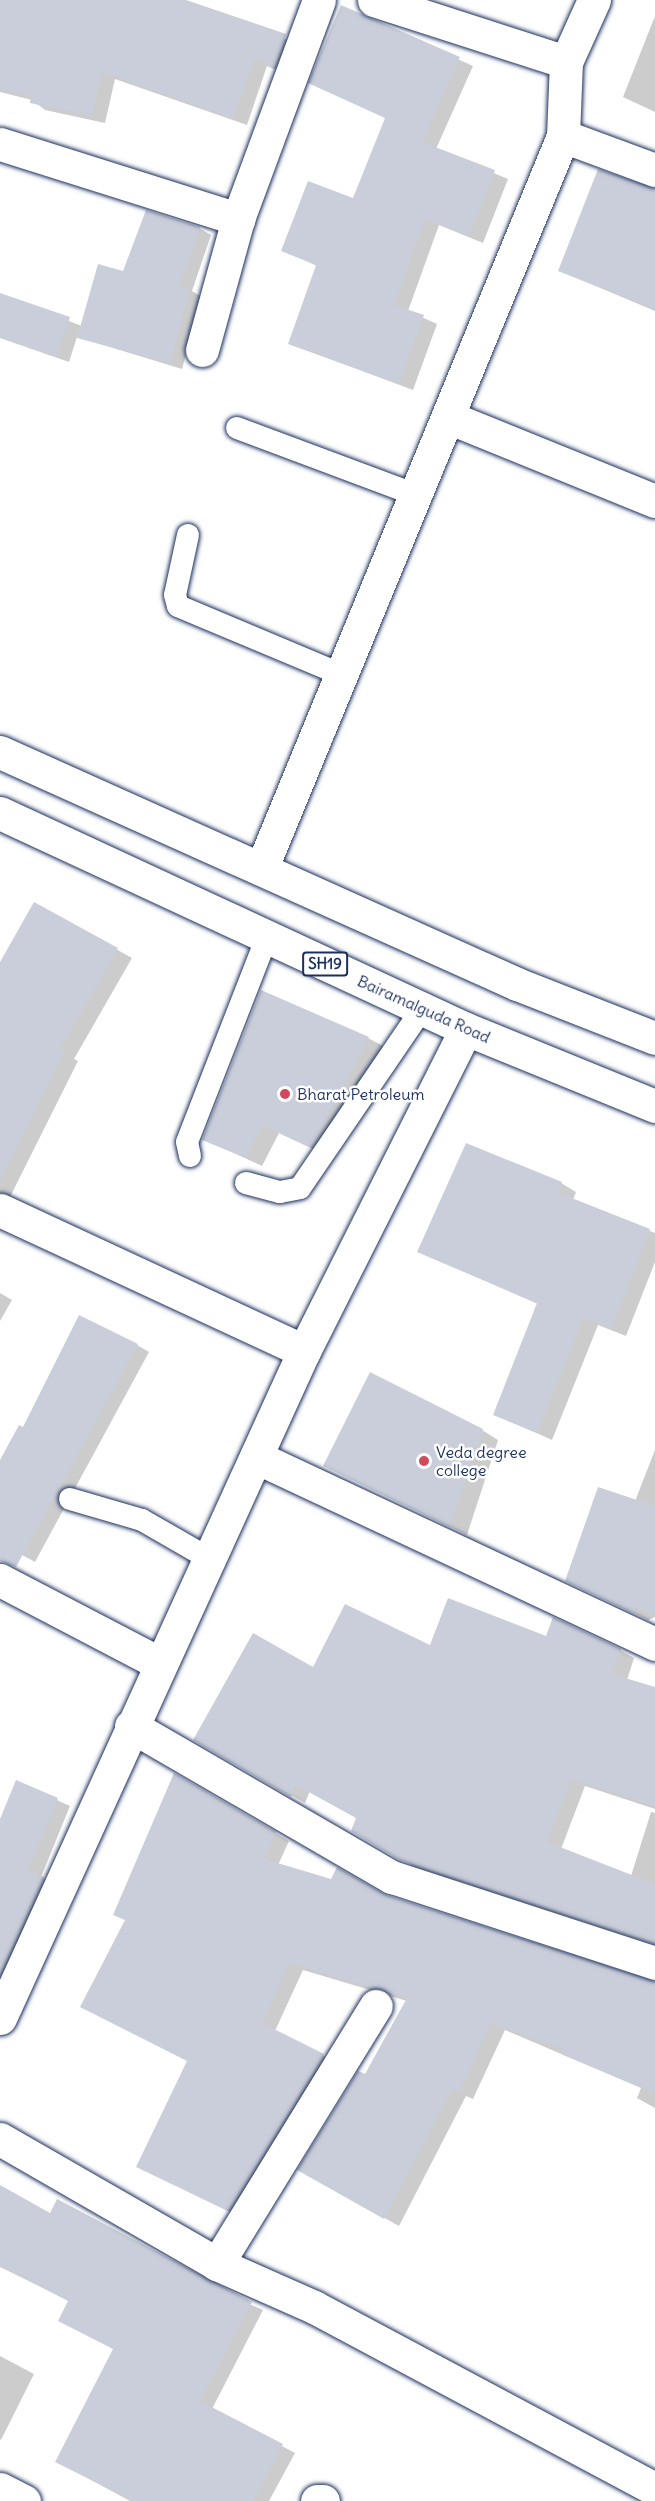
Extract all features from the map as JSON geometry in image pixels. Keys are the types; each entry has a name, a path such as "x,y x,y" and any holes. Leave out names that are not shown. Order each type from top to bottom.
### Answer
{"street":[{"path":"202,350 238,219 319,0"},
{"path":"374,0 566,62"},
{"path":"262,867 563,136 566,62 594,0"},
{"path":"563,136 655,170"},
{"path":"0,144 238,219"},
{"path":"448,417 655,501"},
{"path":"0,752 262,867 517,984 655,1038"},
{"name":"Bairamalguda Road","path":"0,813 466,1029 655,1106"},
{"path":"0,2018 159,1664 304,1351 466,1029"},
{"path":"0,1210 304,1351"},
{"path":"256,1458 655,1644"},
{"path":"0,1580 159,1664"},
{"path":"131,1726 392,1877 655,1963"},
{"path":"217,2264 376,2006"},
{"path":"0,2139 217,2264 314,2307 655,2488"},
{"path":"0,2488 24,2501"},
{"path":"317,2501 323,2501"}],"lane":[{"path":"237,428 416,495"},
{"path":"188,535 175,595 178,606 342,675"},
{"path":"190,1156 187,1142 267,937"},
{"path":"246,1183 280,1192 300,1188 422,1009"},
{"path":"69,1499 142,1520 208,1558"}],"building":[{"path":"0,0 186,0 286,34 274,68 254,59 233,119 102,72 92,116 30,103 31,96 0,89"},
{"path":"341,5 460,57 422,142 495,170 469,236 425,219 394,305 424,315 399,384 288,344 316,265 281,251 308,181 353,198 385,118 308,83"},
{"path":"598,169 655,188 655,309 558,271"},
{"path":"146,210 200,227 179,286 190,289 170,363 77,338 98,264 123,271"},
{"path":"0,293 70,317 56,357 0,337"},
{"path":"34,902 118,948 60,1049 65,1051 0,1180 0,962"},
{"path":"261,990 369,1037 311,1148 262,1125 246,1158 202,1140"},
{"path":"466,1143 562,1182 559,1193 650,1229 612,1329 583,1318 537,1433 493,1415 537,1303 417,1252"},
{"path":"79,1315 138,1344 16,1567 0,1561 0,1460 19,1425 23,1427"},
{"path":"370,1372 483,1429 450,1527 323,1466"},
{"path":"598,1487 655,1506 655,1615 635,1608 633,1613 565,1581"},
{"path":"448,1598 546,1636 553,1617 621,1649 612,1674 655,1687 655,1806 571,1779 547,1842 655,1884 655,1943 400,1860 351,1831 356,1818 296,1785 291,1797 193,1740 253,1633 313,1667 345,1604 430,1645"},
{"path":"174,1773 276,1832 264,1859 331,1879 337,1867 386,1895 655,1981 655,2093 561,2054 563,2049 491,2023 459,2092 452,2089 384,2219 297,2170 358,2071 365,2074 407,1998 289,1963 262,2023 324,2054 228,2211 136,2167 187,2061 80,2007 125,1920 113,1915"},
{"path":"16,1780 58,1798 28,1871 44,1877 0,1973 0,1819"},
{"path":"0,2185 50,2213 57,2199 252,2302 200,2401 283,2444 253,2501 133,2501 55,2462 113,2349 58,2321 68,2301 0,2266"}],"place":[{"name":"Bharat Petroleum","path":"285,1094"},
{"name":"Veda degree college","path":"424,1461"}]}
